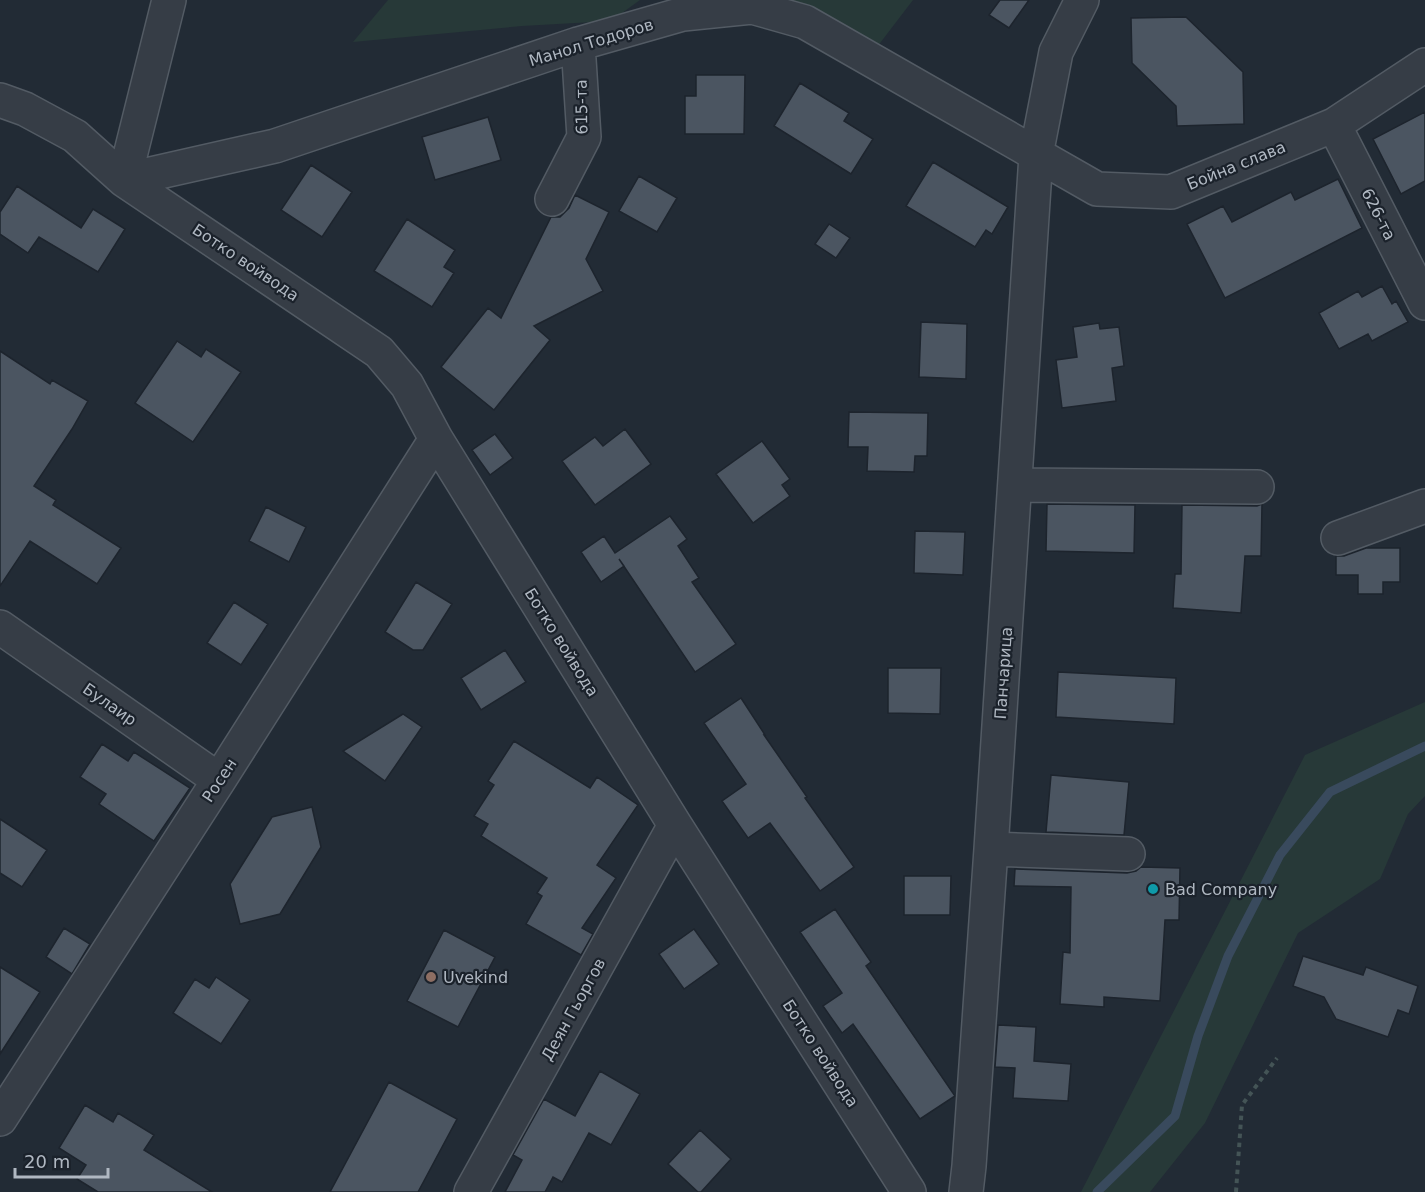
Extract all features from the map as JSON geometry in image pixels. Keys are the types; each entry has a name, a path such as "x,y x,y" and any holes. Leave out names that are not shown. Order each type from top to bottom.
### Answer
{"street":[{"path":"124,180 169,0"},
{"name":"Панчарица","path":"966,1192 992,849 1036,154 1056,52 1082,0"},
{"name":"Манол Тодоров","path":"124,180 276,146 578,44 683,14 752,7 805,22 1036,154"},
{"name":"615-та","path":"552,199 584,137 578,44"},
{"name":"Бойна слава","path":"1036,154 1097,189 1171,192 1334,125 1425,64"},
{"name":"Ботко войвода","path":"0,100 25,109 75,136 124,180 379,352 407,385 436,439 675,825 909,1192"},
{"name":"626-та","path":"1334,125 1425,303"},
{"name":"Росен","path":"0,1119 436,439"},
{"path":"1015,485 1257,487"},
{"path":"1338,538 1425,506"},
{"name":"Булаир","path":"0,627 219,780"},
{"name":"Деян Гьоргов","path":"471,1192 675,825"},
{"path":"992,849 1128,854"}],"path":[{"path":"1236,1192 1242,1105 1277,1058"}],"shaded area":[{"path":"388,0 640,0 611,21 522,26 353,42"},
{"path":"776,0 913,0 874,51"},
{"path":"1425,702 1425,796 1408,814 1380,879 1298,933 1205,1123 1150,1192 1081,1192 1305,755"}],"building":[{"path":"1000,0 1029,0 1009,28 989,15"},
{"path":"1186,17 1243,72 1244,124 1177,126 1176,106 1132,63 1131,18"},
{"path":"696,75 745,75 744,134 685,134 685,96 696,96"},
{"path":"800,83 849,113 844,121 873,139 851,174 774,126"},
{"path":"1425,112 1425,181 1401,194 1373,139"},
{"path":"488,117 501,160 435,180 422,137"},
{"path":"933,162 1008,207 992,234 986,230 975,247 906,206"},
{"path":"311,165 352,192 322,237 281,210"},
{"path":"639,176 677,198 657,232 619,211"},
{"path":"1338,179 1362,228 1225,298 1187,224 1223,206 1232,222 1291,192 1295,200"},
{"path":"17,186 81,228 93,209 125,229 98,272 39,237 28,253 0,234 0,212"},
{"path":"575,195 609,212 586,259 603,291 534,326 550,340 494,410 441,367 488,308 501,318 551,217 560,217 569,208"},
{"path":"407,219 455,250 444,267 454,273 432,307 374,271"},
{"path":"829,224 850,238 836,258 815,244"},
{"path":"1382,286 1392,304 1396,301 1408,322 1372,341 1368,334 1339,349 1319,313 1358,291 1362,297"},
{"path":"921,322 967,324 966,379 919,377"},
{"path":"1099,323 1100,329 1119,327 1124,366 1112,368 1116,401 1062,408 1056,360 1077,357 1073,327"},
{"path":"177,341 201,357 206,349 241,372 193,442 135,403"},
{"path":"0,351 50,384 52,380 88,401 34,486 56,500 53,505 121,548 97,584 30,541 0,586"},
{"path":"849,412 928,413 927,456 915,456 914,472 867,471 868,447 848,447"},
{"path":"625,429 651,464 595,505 562,461 595,437 603,446"},
{"path":"495,434 513,458 490,475 472,450"},
{"path":"762,441 790,479 782,485 790,496 753,523 716,474"},
{"path":"1047,504 1135,505 1134,553 1046,551"},
{"path":"1262,504 1261,556 1245,556 1241,613 1173,608 1175,574 1181,574 1182,505 1257,506"},
{"path":"266,507 306,527 289,562 249,541"},
{"path":"670,516 687,539 678,546 699,578 692,582 736,644 695,672 624,566 601,582 581,552 604,536 615,553"},
{"path":"915,531 965,532 963,575 914,573"},
{"path":"1366,548 1400,548 1400,582 1383,582 1383,594 1358,594 1358,575 1336,575 1336,556 1344,556"},
{"path":"416,582 452,604 423,650 413,650 385,632"},
{"path":"234,602 268,624 241,665 207,643"},
{"path":"505,650 526,682 481,710 461,678"},
{"path":"888,668 941,668 940,714 888,713"},
{"path":"1058,672 1176,678 1174,724 1056,717"},
{"path":"741,698 807,797 805,798 854,867 820,891 770,823 748,838 722,801 746,784 704,723"},
{"path":"403,714 422,727 385,781 343,751"},
{"path":"514,741 590,788 597,777 638,805 597,865 616,878 582,928 593,934 581,955 526,924 542,896 537,893 547,878 481,836 488,824 474,816 494,785 488,781"},
{"path":"102,744 128,761 134,752 190,788 154,841 99,804 106,794 80,777"},
{"path":"1051,775 1129,782 1124,835 1046,832"},
{"path":"312,807 321,847 280,914 240,924 230,884 272,817"},
{"path":"0,819 47,850 22,887 0,873"},
{"path":"1141,867 1180,868 1179,920 1165,920 1160,1001 1104,997 1104,1007 1060,1004 1063,952 1070,953 1071,887 1014,886 1015,869 1127,873"},
{"path":"904,876 951,876 950,915 904,915"},
{"path":"835,909 871,962 866,966 955,1096 920,1119 853,1024 842,1033 823,1006 842,993 800,932"},
{"path":"64,928 90,944 72,974 46,957"},
{"path":"694,929 719,964 684,989 659,954"},
{"path":"444,930 495,957 458,1027 407,1001"},
{"path":"1303,956 1363,975 1366,967 1418,986 1409,1014 1398,1010 1388,1037 1336,1019 1324,997 1293,986"},
{"path":"0,967 40,992 0,1054"},
{"path":"216,977 250,1000 221,1044 173,1013 195,979 209,988"},
{"path":"998,1025 1036,1027 1034,1061 1071,1064 1068,1101 1013,1098 1015,1068 995,1067"},
{"path":"600,1071 640,1094 611,1145 589,1133 562,1182 553,1177 545,1192 505,1192 522,1160 513,1155 544,1099 575,1116"},
{"path":"389,1082 457,1119 418,1192 330,1192"},
{"path":"85,1105 113,1122 118,1113 154,1135 144,1150 212,1192 98,1192 77,1179 86,1165 59,1148"},
{"path":"700,1130 731,1159 701,1192 698,1192 668,1164"}],"waterway":[{"path":"1097,1192 1175,1116 1198,1036 1228,956 1280,855 1330,792 1425,746"}],"place":[{"name":"Bad Company","path":"1153,889"},
{"name":"Uvekind","path":"431,977"}]}
